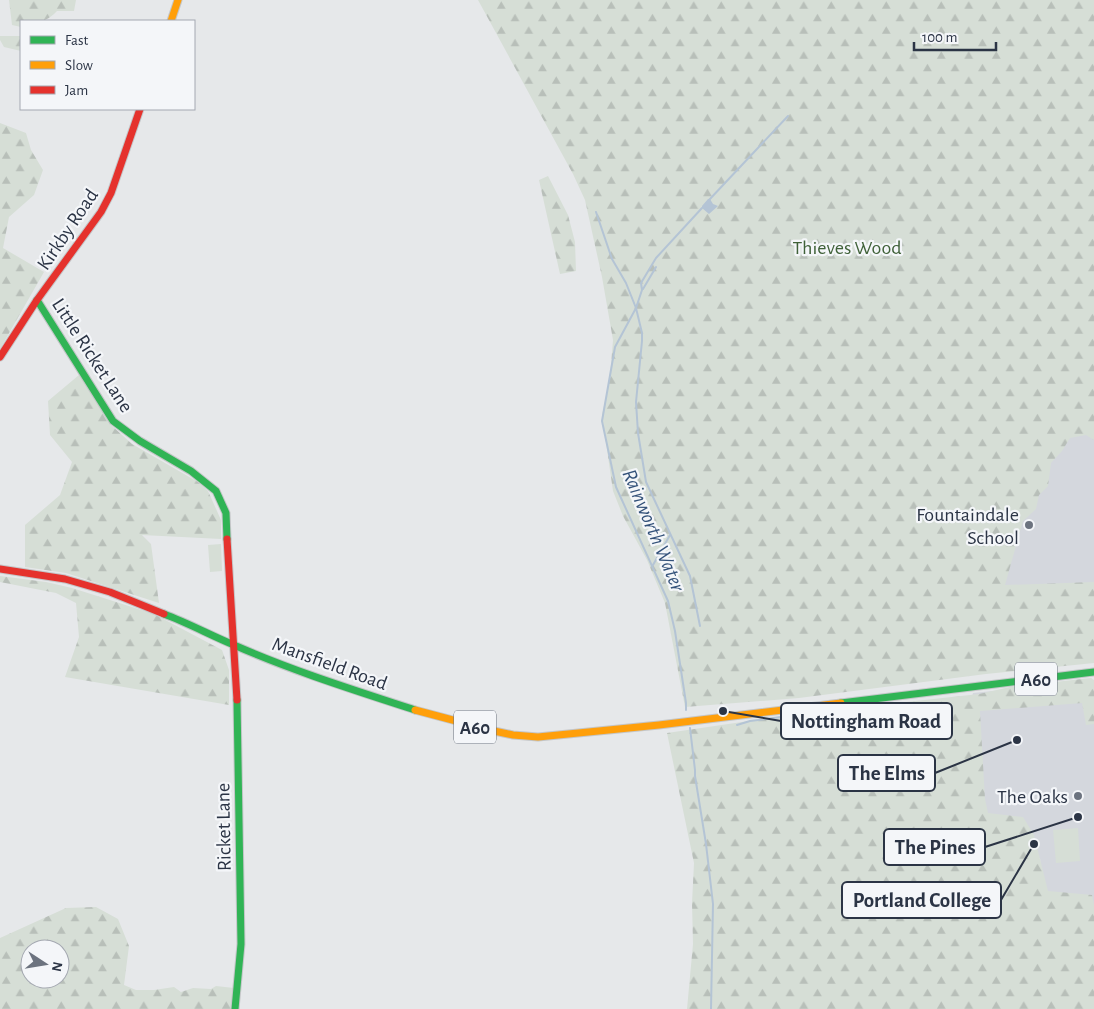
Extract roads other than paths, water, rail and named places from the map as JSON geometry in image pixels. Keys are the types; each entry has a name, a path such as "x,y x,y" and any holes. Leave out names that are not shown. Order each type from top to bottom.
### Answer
{"main road":[{"path":"171,20 178,0"},
{"name":"Kirkby Road","path":"0,357 37,300 105,206 140,110"},
{"name":"Little Ricket Lane","path":"37,300 113,421 140,441 191,471 216,491 226,513 234,645"},
{"name":"Mansfield Road","path":"0,569 65,579 110,592 190,624 234,645 325,681 428,714 494,732 513,735 538,737 659,725 1094,672"},
{"name":"Ricket Lane","path":"234,645 237,706 241,944 234,1009"}],"water":[{"path":"708,199 718,206 709,214 702,208"}],"waterway":[{"path":"709,200 788,116"},
{"name":"Rainworth Water","path":"686,710 675,631 668,601 616,487 602,421 615,347 636,308 642,290 641,283 656,258 702,208"},
{"path":"596,212 612,259 626,283 636,308 642,333 636,402 638,433 646,482 690,576 700,626"},
{"path":"643,289 656,267"},
{"path":"653,565 670,535"},
{"path":"786,716 838,710"},
{"path":"737,725 750,721 781,717"},
{"name":"Rainworth Water","path":"690,728 713,904 711,1009"}],"place":[{"name":"Fountaindale School","path":"1029,525"},
{"name":"Nottingham Road","path":"723,711"},
{"name":"The Elms","path":"1017,740"},
{"name":"The Oaks","path":"1078,796"},
{"name":"The Pines","path":"1078,817"},
{"name":"Portland College","path":"1034,844"}],"park label":[{"name":"Thieves Wood","path":"847,247"}]}
